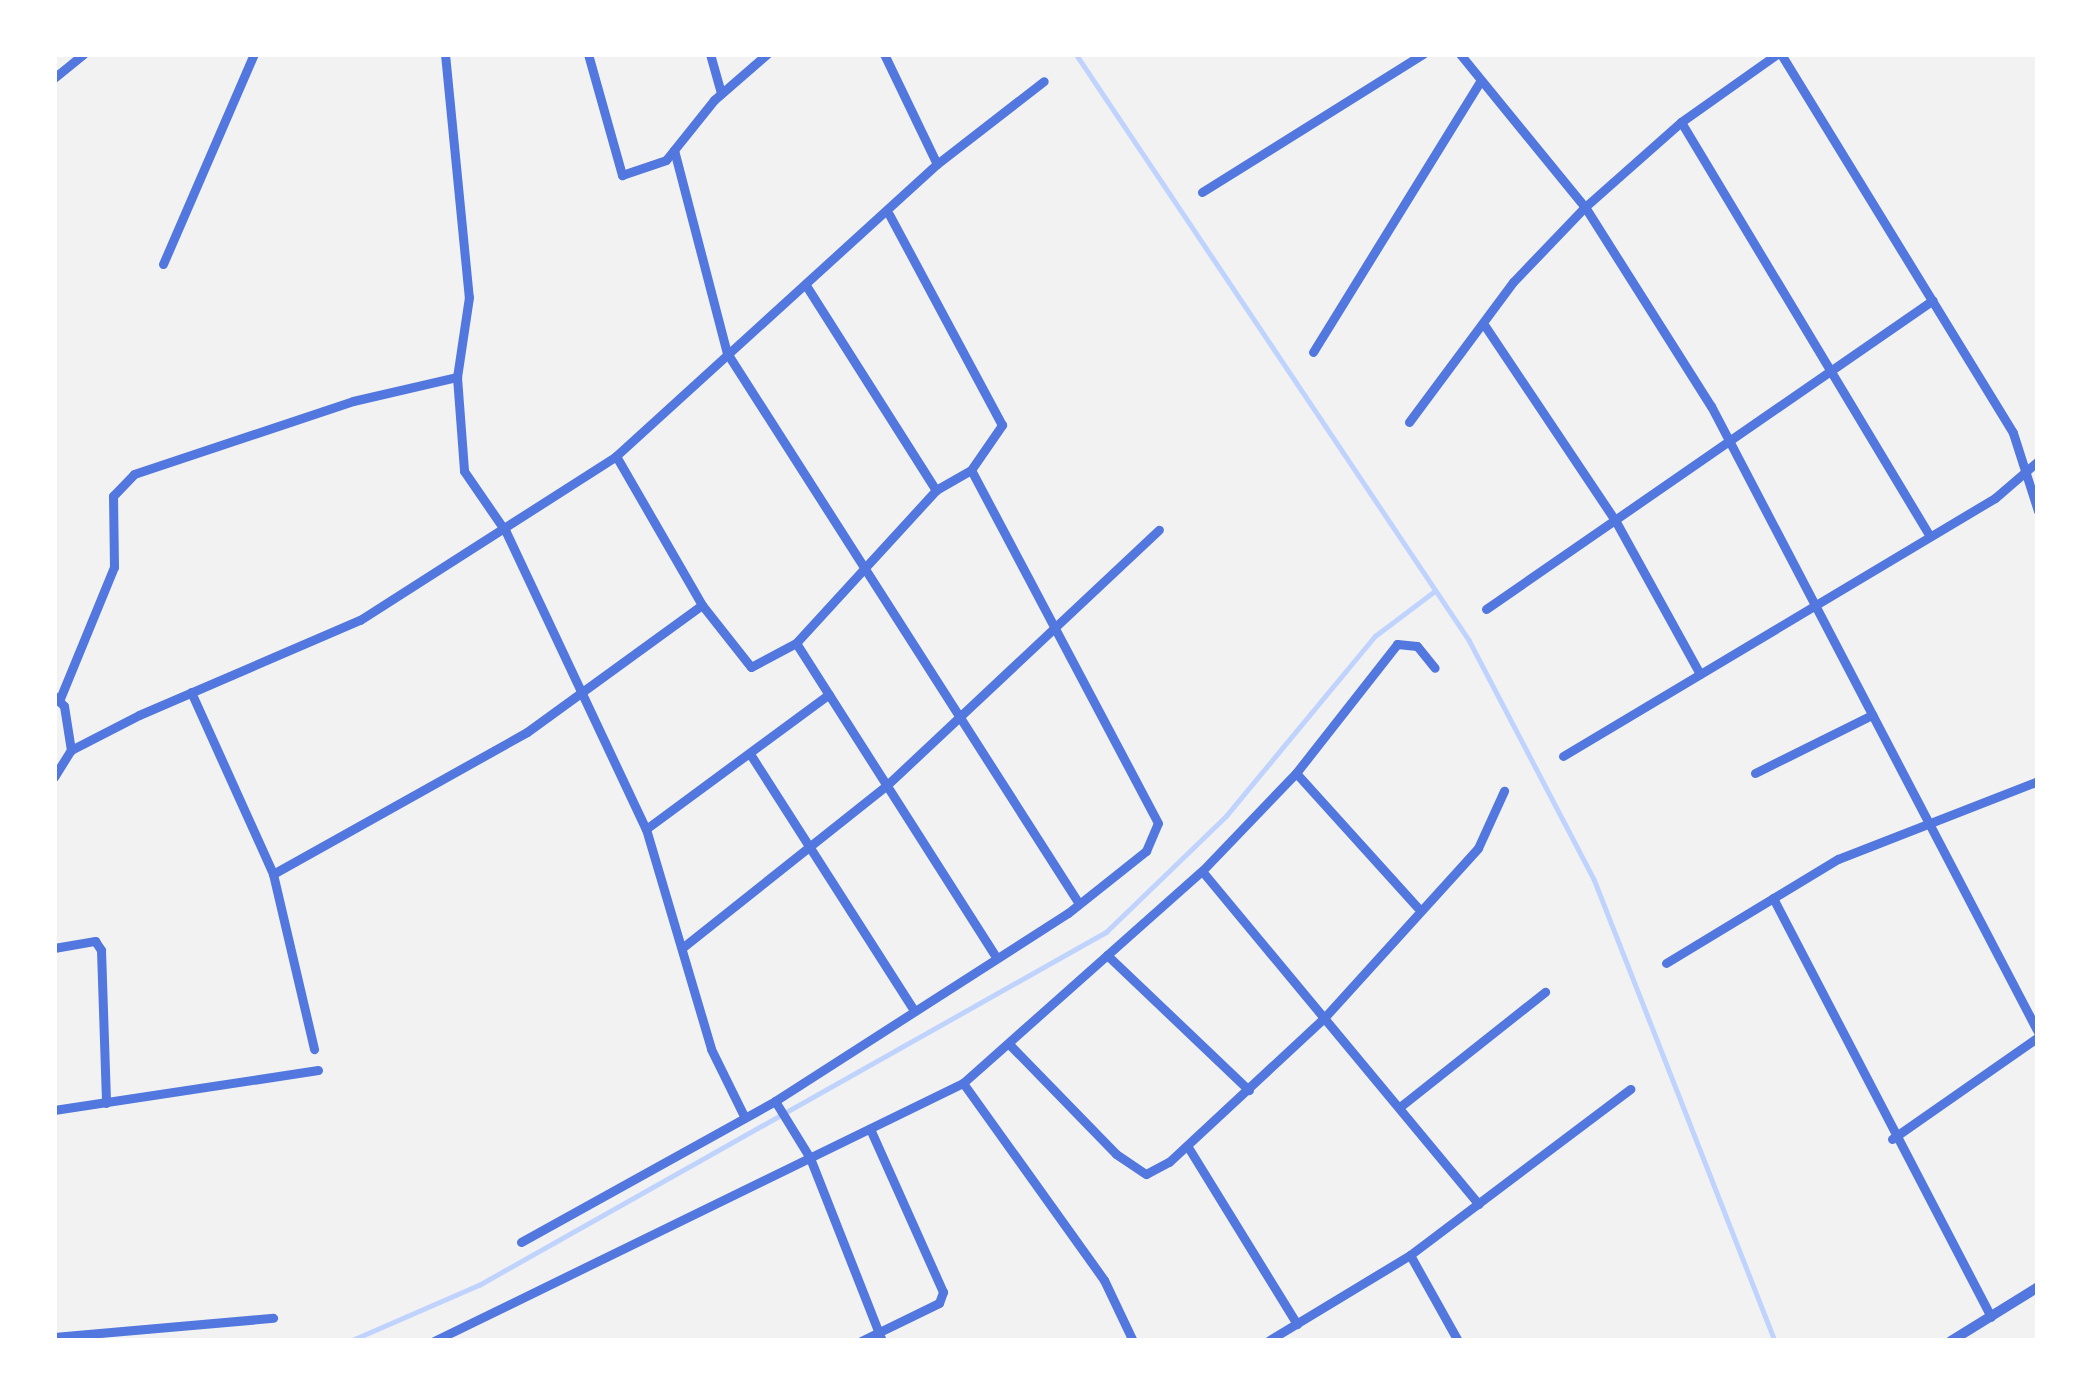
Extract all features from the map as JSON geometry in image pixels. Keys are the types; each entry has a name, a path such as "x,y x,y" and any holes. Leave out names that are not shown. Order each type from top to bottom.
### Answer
{"street":[{"path":"54,78 85,54"},
{"path":"163,265 254,54"},
{"path":"446,54 469,297 457,377 464,471 506,532 646,829 710,1049 744,1116"},
{"path":"588,54 617,173 631,175 674,150 721,93 767,54"},
{"path":"710,54 721,93"},
{"path":"884,54 937,164"},
{"path":"1202,192 1424,54"},
{"path":"1460,54 1479,83 1585,207 1729,440 2038,1034 1892,1139"},
{"path":"1409,422 1485,326 1513,282 1585,207 1681,122 1779,54 2013,433 2038,511"},
{"path":"54,777 71,750 191,692 360,620 506,532 616,456 727,352 890,214 937,164 1044,81"},
{"path":"1313,352 1479,83"},
{"path":"1681,122 1826,373 1930,536"},
{"path":"674,150 727,352 1078,902"},
{"path":"616,456 702,605 751,668 796,643 868,572 936,490 971,470 1002,425 890,214"},
{"path":"807,286 936,490"},
{"path":"1486,609 1933,300"},
{"path":"1485,326 1615,520 1700,674"},
{"path":"71,750 57,699 114,567 113,496 134,474 353,401 457,377"},
{"path":"1564,756 1930,536 2038,461"},
{"path":"521,1241 744,1116 776,1103 912,1007 1078,902 1146,851 1158,823 971,470"},
{"path":"682,948 887,785 1159,530"},
{"path":"273,874 527,732 702,605"},
{"path":"796,643 994,954"},
{"path":"434,1341 963,1083 1202,871 1296,773 1396,644 1417,646 1435,668"},
{"path":"191,692 273,874 314,1049"},
{"path":"646,829 752,757 830,694"},
{"path":"1755,773 1872,715"},
{"path":"752,757 808,852 912,1007"},
{"path":"1296,773 1417,907"},
{"path":"1666,963 1838,860 2038,781"},
{"path":"1010,1046 1116,1154 1146,1174 1188,1147 1324,1018 1417,907 1478,848 1504,791"},
{"path":"1202,871 1478,1204"},
{"path":"1773,898 1892,1139 1991,1316"},
{"path":"54,947 95,941 101,950 106,1102"},
{"path":"1107,956 1249,1090"},
{"path":"1401,1106 1546,992"},
{"path":"54,1110 318,1070"},
{"path":"963,1083 1104,1280 1133,1341"},
{"path":"1268,1341 1410,1255 1630,1089"},
{"path":"776,1103 810,1158 880,1337"},
{"path":"861,1341 880,1337 939,1303 943,1292 870,1129"},
{"path":"1188,1147 1297,1324"},
{"path":"1410,1255 1458,1341"},
{"path":"1951,1341 2038,1287"},
{"path":"54,1337 273,1318"},
{"path":"465,1326 469,1341"}],"waterway":[{"path":"1076,54 1469,640 1594,879 1775,1341"},
{"path":"350,1341 479,1285 1106,932 1226,816 1375,636 1435,591"}]}
